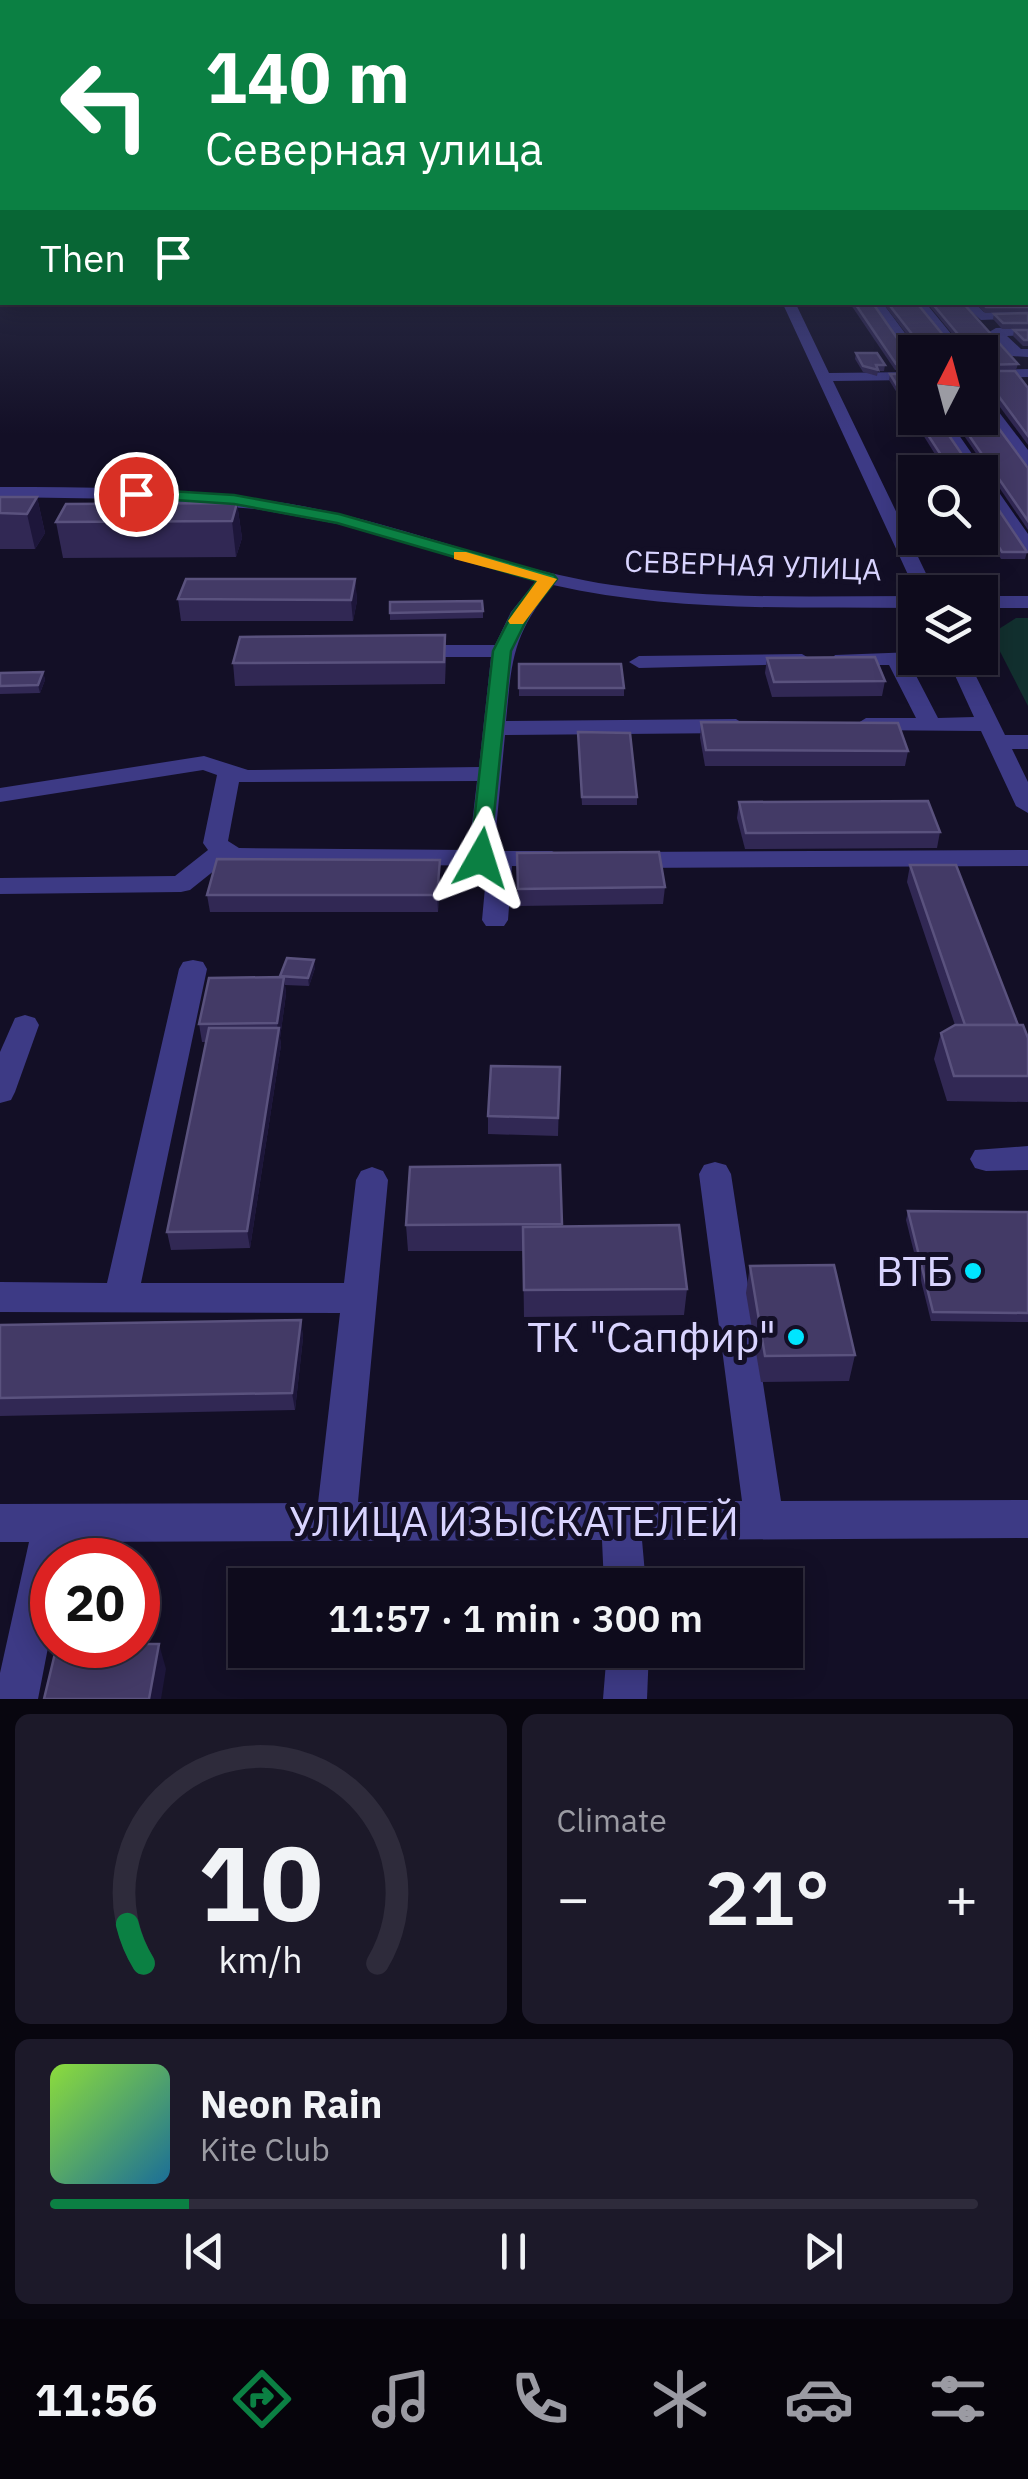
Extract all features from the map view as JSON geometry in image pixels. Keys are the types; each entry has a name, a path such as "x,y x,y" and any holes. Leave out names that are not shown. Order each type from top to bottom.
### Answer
{"street":[{"path":"789,305 918,575"},
{"path":"877,305 899,335"},
{"path":"921,305 946,335"},
{"path":"969,305 1022,353 1028,374 998,374"},
{"path":"980,316 1028,316"},
{"path":"996,332 1028,331"},
{"path":"824,377 898,378"},
{"path":"998,420 1028,461"},
{"name":"СЕВЕРНАЯ УЛИЦА","path":"0,492 104,492 234,500 339,519 548,579 608,591 690,599 898,602"},
{"path":"998,504 1028,547"},
{"path":"495,920 490,774 502,651 522,612 548,579"},
{"path":"998,602 1028,602"},
{"path":"390,652 502,651"},
{"path":"639,662 897,659 931,725"},
{"path":"965,675 1028,806"},
{"path":"852,725 931,725 1028,742"},
{"path":"496,728 753,726"},
{"path":"0,795 204,763 246,777 490,774"},
{"path":"228,771 215,843 233,856 1028,858"},
{"path":"0,886 182,884 224,850"},
{"path":"121,1297 194,969"},
{"path":"0,1092 25,1025"},
{"path":"986,1159 1028,1158"},
{"path":"715,1174 764,1520"},
{"path":"336,1522 372,1180"},
{"path":"0,1297 360,1298"},
{"name":"УЛИЦА ИЗЫСКАТЕЛЕЙ","path":"0,1522 1028,1519"},
{"path":"620,1520 624,1568"},
{"path":"16,1699 54,1522"},
{"path":"625,1699 627,1668"}],"green space":[{"path":"1016,618 1028,618 1028,706 998,648 998,630"}],"building":[{"path":"856,305 874,305 898,339 898,364"},
{"path":"889,305 918,305 943,335 913,335"},
{"path":"934,305 965,305 992,335 959,335"},
{"path":"984,305 1028,305 1028,307"},
{"path":"1028,313 1028,323 1003,323 994,314"},
{"path":"1014,330 1028,330 1028,340 1024,340"},
{"path":"998,342 1018,364 998,365"},
{"path":"856,353 877,353 885,365 876,365 878,370 863,366"},
{"path":"998,371 1015,371 1028,388 1028,436 998,395"},
{"path":"998,427 1028,468 1028,521 998,477 998,455 983,455 969,435 998,435"},
{"path":"928,435 949,435 962,455 941,455"},
{"path":"0,497 37,497 27,514 0,513"},
{"path":"237,503 232,521 56,522 66,504"},
{"path":"998,509 1027,552 1002,552 998,546"},
{"path":"186,579 355,579 351,600 178,599"},
{"path":"482,601 483,611 390,613 390,602"},
{"path":"445,635 444,662 233,663 240,637"},
{"path":"875,657 885,681 774,682 767,658"},
{"path":"519,664 621,664 624,688 519,688"},
{"path":"43,672 38,685 0,686 0,673"},
{"path":"701,722 898,723 908,751 706,750"},
{"path":"578,732 630,733 637,797 582,797"},
{"path":"928,801 940,832 746,833 739,802"},
{"path":"659,852 665,887 518,889 517,853"},
{"path":"217,859 440,860 437,895 207,895"},
{"path":"910,865 956,865 1018,1025 965,1025"},
{"path":"287,958 314,960 308,978 280,976"},
{"path":"284,977 277,1023 199,1024 209,978"},
{"path":"955,1025 1023,1025 1028,1038 1028,1076 954,1076 941,1033"},
{"path":"209,1028 279,1028 247,1231 167,1232"},
{"path":"491,1066 560,1067 558,1118 488,1116"},
{"path":"560,1165 562,1224 406,1225 410,1167"},
{"name":"ВТБ","path":"908,1211 1028,1212 1028,1313 933,1312"},
{"path":"679,1225 687,1289 524,1290 523,1227"},
{"name":"ТК \"Сапфир\"","path":"834,1265 855,1355 765,1356 750,1266"},
{"path":"301,1320 292,1393 0,1398 0,1325"},
{"path":"51,1668 155,1668 149,1699 44,1699"}],"slow traffic":[{"path":"460,556 548,579 517,621"}],"place":[{"name":"ВТБ","path":"973,1271"},
{"name":"ТК \"Сапфир\"","path":"796,1337"}],"route":[{"path":"136,494 234,500 339,519 548,579 522,612 502,651 481,858"}]}
